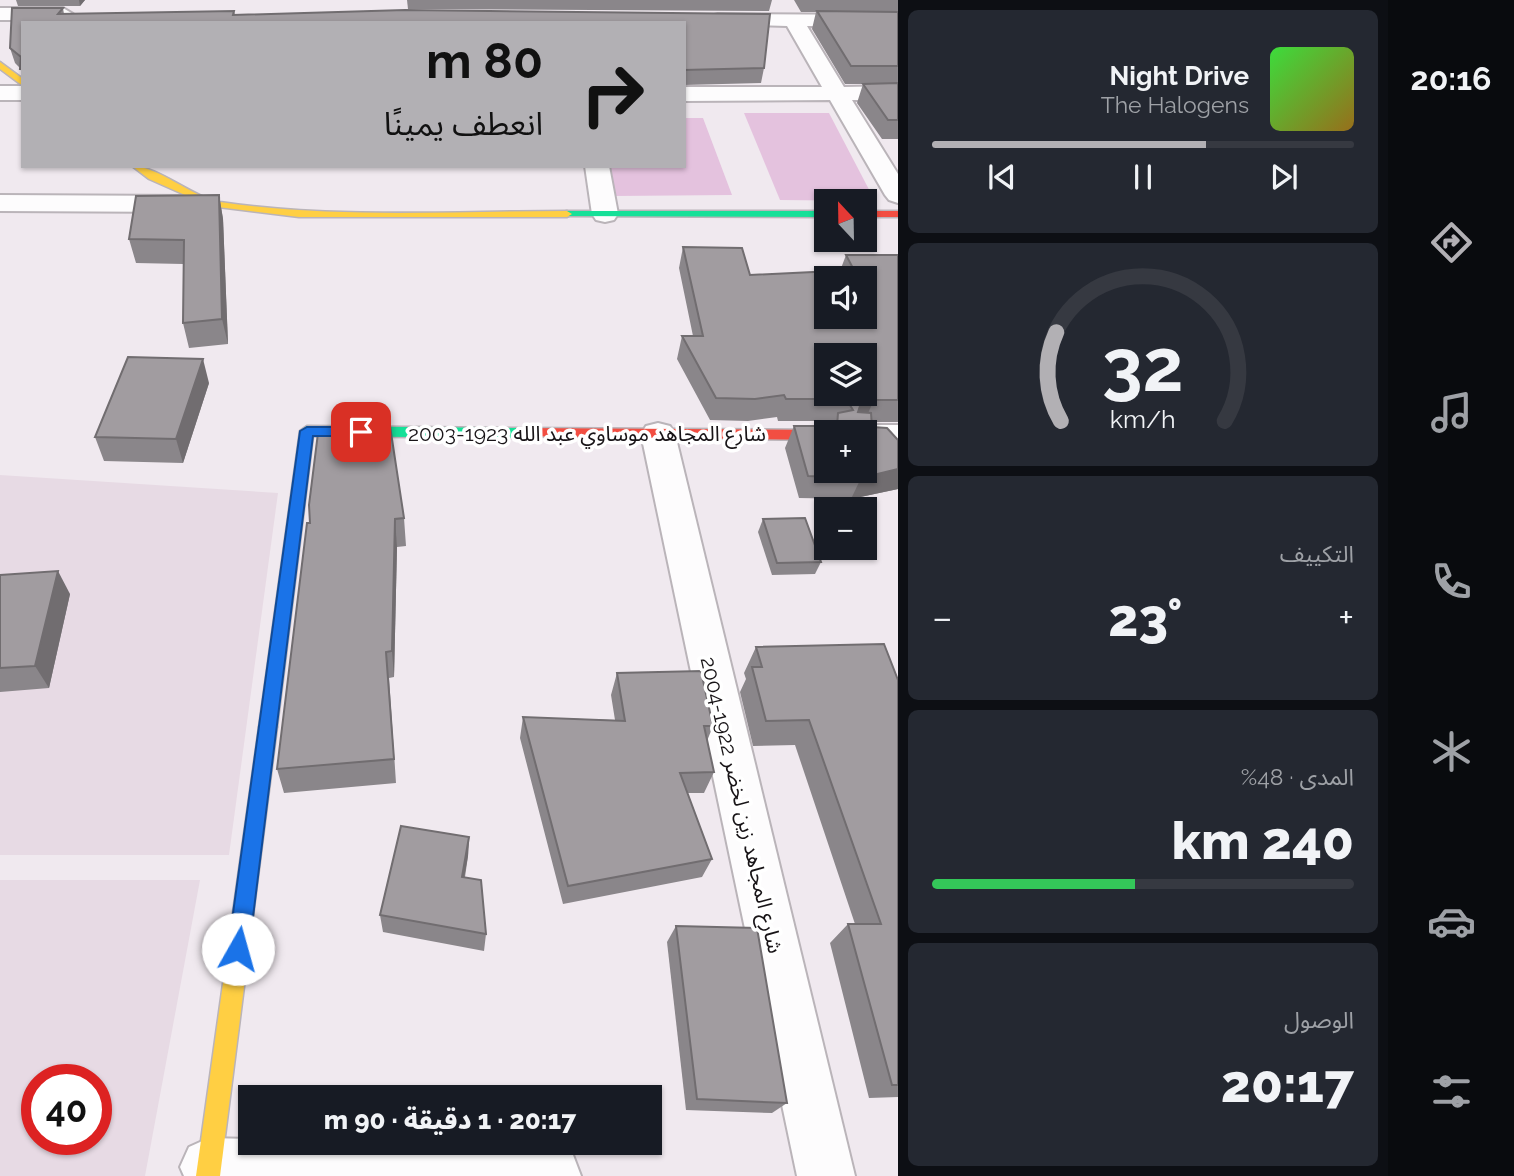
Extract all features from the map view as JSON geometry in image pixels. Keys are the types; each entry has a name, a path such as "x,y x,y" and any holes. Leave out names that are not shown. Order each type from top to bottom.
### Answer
{"street":[{"path":"0,14 84,15"},
{"path":"696,20 898,21"},
{"path":"794,20 898,195"},
{"path":"0,65 21,81"},
{"path":"0,93 21,93"},
{"path":"686,94 898,93"},
{"path":"140,168 153,177 214,204"},
{"path":"597,168 605,214"},
{"path":"0,203 214,204 299,214 814,214"},
{"path":"877,214 898,215"},
{"name":"شارع المجاهد موساوي عبد الله 1923-2003","path":"209,1172 307,431 814,435"},
{"name":"شارع المجاهد زين لخضر 1922-2004","path":"658,434 826,1176"},
{"path":"877,436 898,436"},
{"path":"209,1172 552,1176"}],"shaded area":[{"path":"744,113 829,113 869,189 814,189 814,200 780,200"},
{"path":"686,118 703,118 732,195 614,196 607,168 686,168"},
{"path":"0,475 278,493 229,855 0,855"},
{"path":"0,880 200,880 145,1176 0,1176"}],"building":[{"path":"12,8 63,8 58,14 234,11 233,15 405,10 770,14 764,68 686,70 686,21 21,21 21,57 10,48"},
{"path":"817,11 898,12 898,66 851,66"},
{"path":"898,83 898,120 888,120 863,84"},
{"path":"219,195 222,319 183,323 184,240 129,239 136,196"},
{"path":"683,247 742,248 750,275 814,272 814,329 877,329 877,266 852,266 846,255 898,255 898,400 877,400 877,343 814,343 814,399 786,399 784,395 755,399 716,398 682,336 703,336"},
{"path":"128,357 203,359 176,439 95,437"},
{"path":"850,406 860,406 858,412 871,413 872,420 837,420 838,413 853,410"},
{"path":"390,426 404,518 395,519 392,651 386,652 394,759 277,769 307,523 310,523 309,505 318,433"},
{"path":"794,426 814,426 814,476 808,476"},
{"path":"877,427 887,428 898,440 898,469 877,474"},
{"path":"805,518 814,543 814,560 821,562 777,563 763,519"},
{"path":"58,571 35,666 0,668 0,575"},
{"path":"884,644 898,680 898,1085 892,1085 848,924 881,924 809,720 766,721 752,667 762,667 756,647"},
{"path":"701,671 713,726 704,726 714,772 680,773 712,859 568,886 523,717 625,721 617,673"},
{"path":"401,826 469,837 462,877 481,880 486,934 380,915"},
{"path":"676,926 757,928 787,1103 697,1099"}],"traffic: fast":[{"path":"567,214 814,214"},
{"path":"268,727 307,431 520,433"}],"traffic: slow":[{"path":"0,65 21,81"},
{"path":"140,168 153,177 214,204 299,214 567,214"},
{"path":"208,1176 268,727"}],"traffic: jam":[{"path":"877,214 898,214"},
{"path":"520,433 814,435"}],"route":[{"path":"238,949 307,431 361,432"}]}
